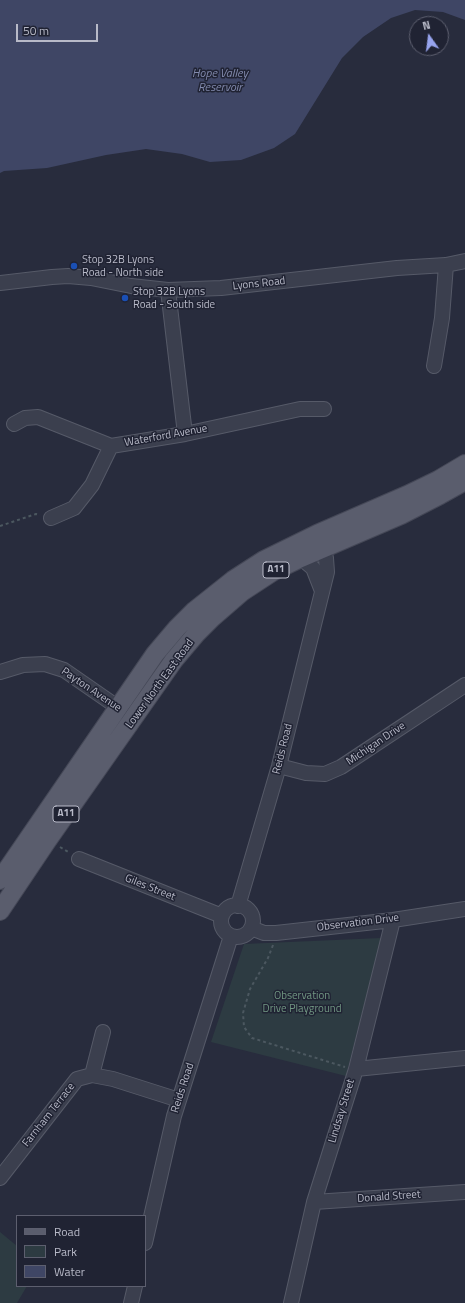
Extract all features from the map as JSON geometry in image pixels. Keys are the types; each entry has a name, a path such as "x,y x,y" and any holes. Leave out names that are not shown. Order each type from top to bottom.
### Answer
{"main road":[{"name":"Lower North East Road","path":"0,911 47,841 183,649 212,618 257,582 274,571 301,558 320,541 438,480 465,464"},
{"name":"Lower North East Road","path":"0,880 155,654 177,628 223,586 253,567 320,541 408,512 465,480"}],"street":[{"name":"Lyons Road","path":"446,266 465,261"},
{"name":"Lyons Road","path":"0,283 68,276 91,278 131,286 168,290 221,288 397,268 446,266 465,269"},
{"path":"434,366 442,318 446,266"},
{"path":"168,290 184,434"},
{"name":"Waterford Avenue","path":"14,424 25,418 38,417 111,446 184,434 300,410 324,409"},
{"path":"51,518 74,508 92,485 111,446"},
{"name":"Reids Road","path":"238,906 279,766 327,572 320,541"},
{"path":"301,558 313,568 322,591"},
{"name":"Payton Avenue","path":"0,672 23,665 45,664 64,670 134,719"},
{"name":"Michigan Drive","path":"279,766 306,773 325,774 336,770 465,685"},
{"name":"Giles Street","path":"79,860 222,916"},
{"path":"231,907 244,907 248,910 253,920 251,928 243,936 231,936 226,933 222,927 222,916 226,910 231,907"},
{"name":"Observation Drive","path":"251,928 264,933 276,933 392,920 465,909"},
{"name":"Lindsay Street","path":"291,1303 314,1202 355,1071 392,920"},
{"name":"Reids Road","path":"146,1238 174,1116 231,936"},
{"path":"103,1032 92,1075 112,1079 179,1100"},
{"path":"355,1071 465,1058"},
{"name":"Farnham Terrace","path":"0,1178 77,1078 92,1075"},
{"name":"Donald Street","path":"314,1202 465,1192"},
{"path":"131,1303 135,1287"}],"path":[{"path":"0,526 36,514 51,518"},
{"path":"47,841 79,860"},
{"path":"276,933 268,958 250,989 243,1013 244,1027 252,1038 355,1071"}],"green space":[{"name":"Observation Drive Playground","path":"381,938 346,1076 211,1042 244,944"},
{"path":"0,1232 16,1245 16,1287 26,1287 17,1303 0,1303"}],"water":[{"name":"Hope Valley Reservoir","path":"0,0 465,0 465,20 443,12 415,10 391,18 363,37 342,58 295,134 274,148 241,160 210,162 182,154 146,149 106,155 47,168 4,171 0,173"}],"place":[{"name":"Stop 32B Lyons Road - North side","path":"74,266"},
{"name":"Stop 32B Lyons Road - South side","path":"125,298"}]}
